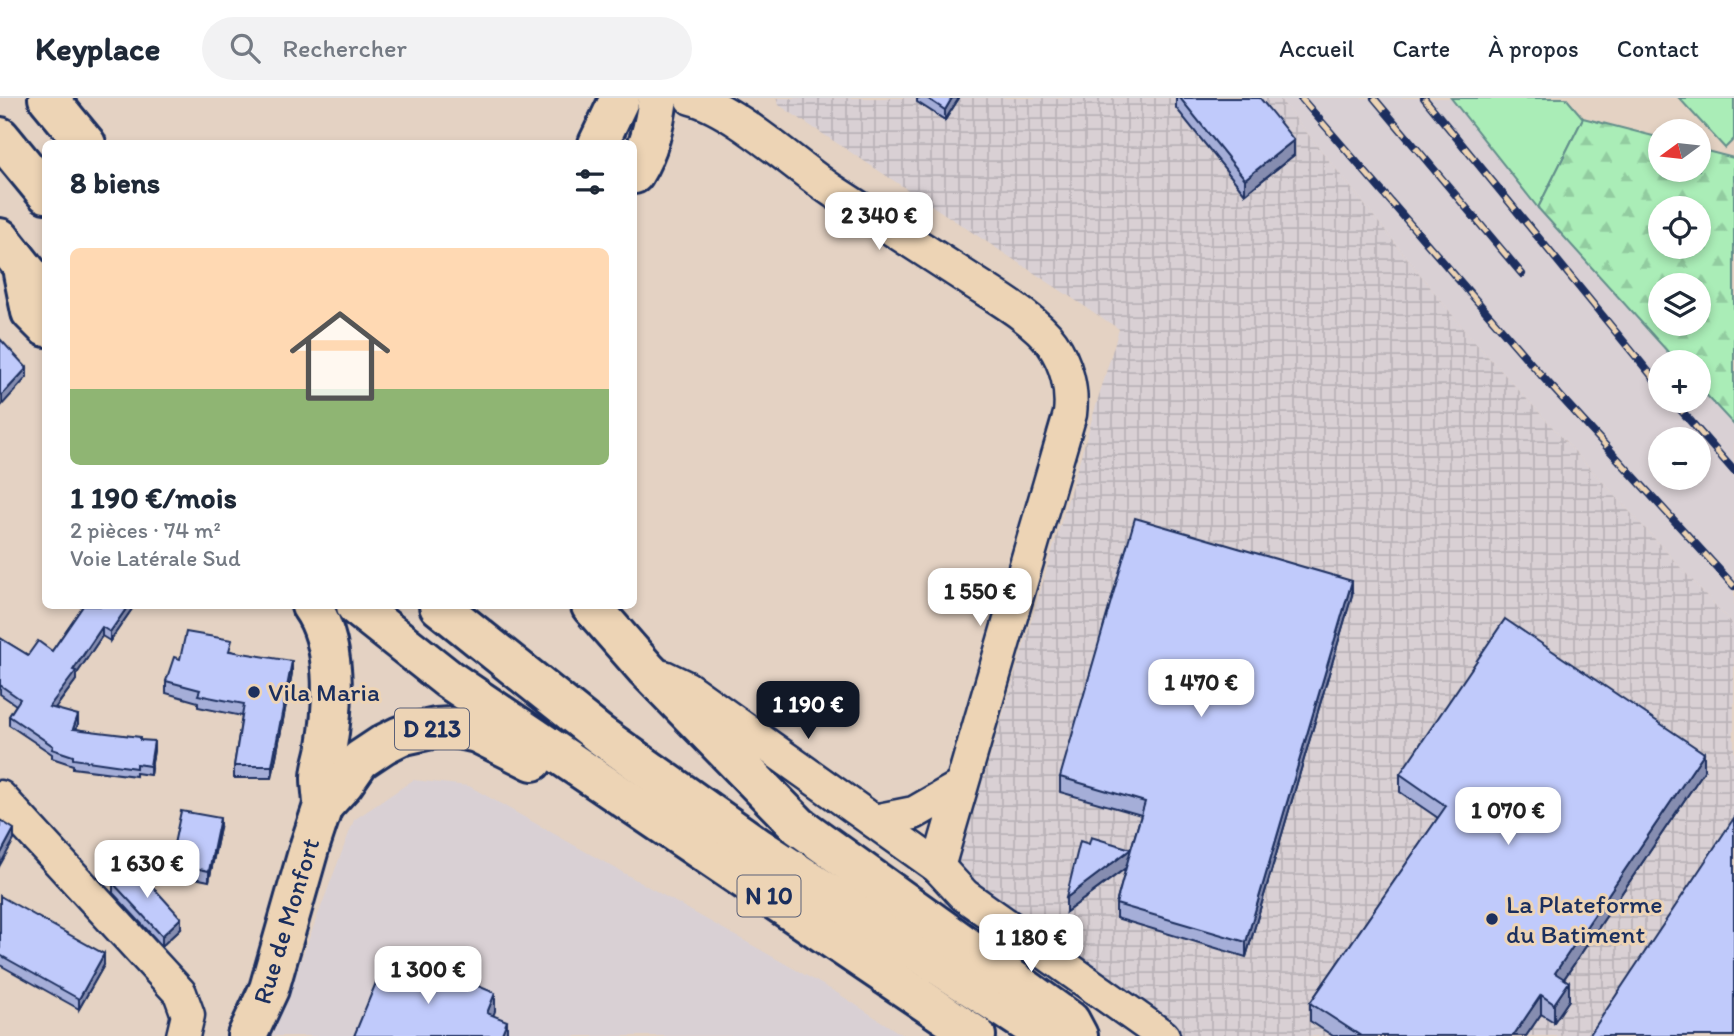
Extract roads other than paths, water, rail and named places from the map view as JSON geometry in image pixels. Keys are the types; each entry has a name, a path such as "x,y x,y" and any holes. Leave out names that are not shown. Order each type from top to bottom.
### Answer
{"main road":[{"path":"48,98 83,140"},
{"path":"600,140 620,98"},
{"path":"638,141 631,130 639,98"},
{"path":"638,141 658,98"},
{"path":"0,137 42,188"},
{"path":"10,251 42,291"},
{"path":"10,251 31,312 42,323"},
{"name":"D 213","path":"313,609 327,646 330,670 327,745 321,776 323,806"},
{"name":"N 10","path":"360,609 448,679 976,1036"},
{"name":"N 10","path":"443,609 600,735 759,849 1047,1036"},
{"path":"594,609 646,669 799,826 1070,1021 1078,1036"},
{"name":"D 213","path":"323,806 360,760 368,754 400,737 436,728 452,727 477,733 534,762 563,757"},
{"name":"Rue de Monfort","path":"247,1036 269,989 323,806"}],"street":[{"path":"691,98 735,120 831,189 1002,301 1051,342 1067,375 1072,399 1070,414 938,867"},
{"path":"646,669 687,688 938,867 964,895 1163,1036"},
{"path":"874,821 914,813 961,786"},
{"path":"0,797 180,993 188,1015 183,1036"}],"railway":[{"path":"1301,98 1541,375 1734,586"},
{"path":"1374,98 1522,274"},
{"path":"1424,98 1648,371"},
{"path":"1683,413 1734,471"}],"place":[{"name":"Vila Maria","path":"254,692"},
{"name":"La Plateforme du Batiment","path":"1492,919"}]}
